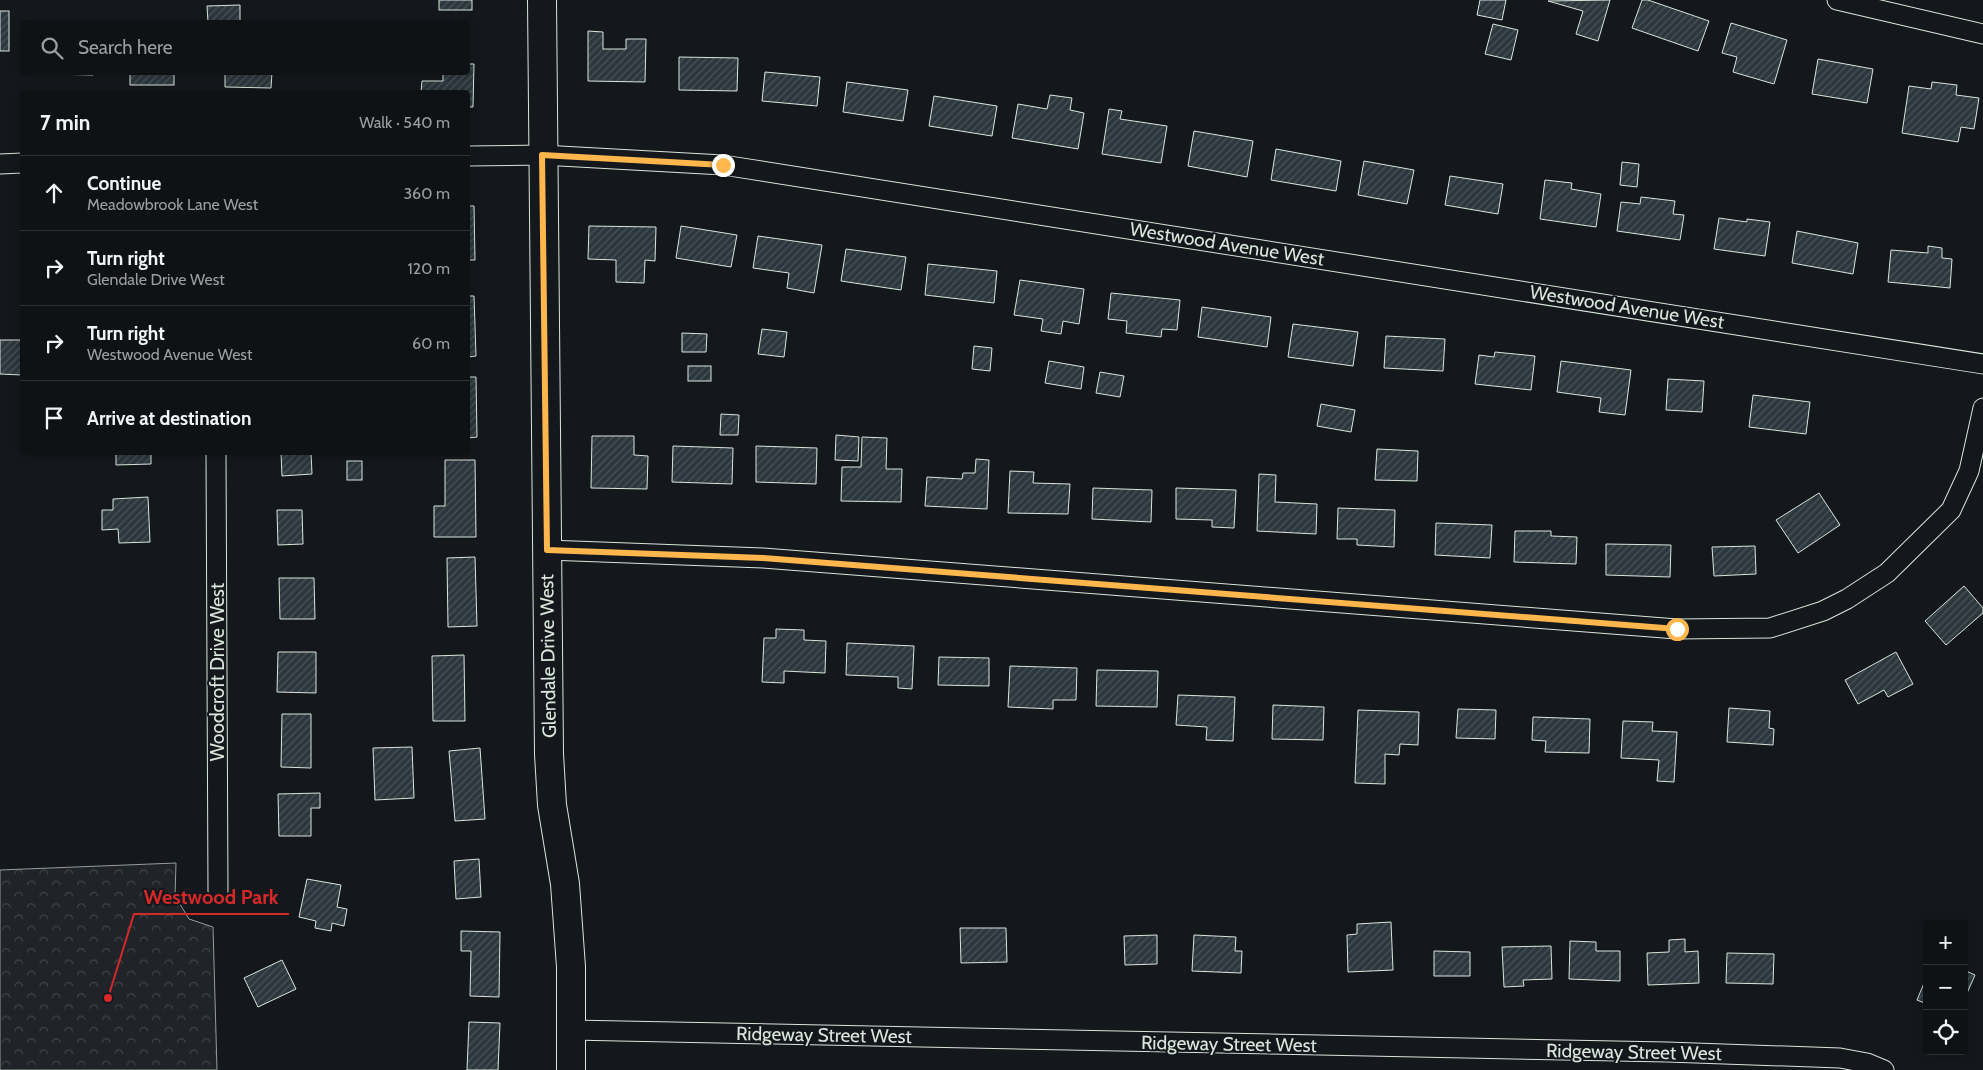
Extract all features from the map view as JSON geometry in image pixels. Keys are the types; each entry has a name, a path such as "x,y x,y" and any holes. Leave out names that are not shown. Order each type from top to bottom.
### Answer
{"street":[{"name":"Glendale Drive West","path":"542,0 549,754 552,805 566,884 571,967 571,1070"},
{"path":"1837,0 1983,34"},
{"name":"Westwood Avenue West","path":"470,156 542,155 723,165 1983,364"},
{"path":"0,164 20,163"},
{"path":"547,550 763,558 1677,629 1770,628 1823,611 1847,599 1887,573 1929,533 1951,510 1969,471 1983,408"},
{"name":"Woodcroft Drive West","path":"216,455 218,891"},
{"name":"Ridgeway Street West","path":"572,1030 1667,1052 1840,1058 1867,1063 1884,1070"}],"green space":[{"path":"176,863 175,896 189,919 213,927 217,1070 0,1070 0,870"}],"building":[{"path":"439,0 472,0 472,10 439,10"},
{"path":"1480,0 1506,0 1502,20 1477,15"},
{"path":"1610,0 1598,41 1576,34 1583,11 1548,1"},
{"path":"1642,0 1648,0 1709,21 1698,51 1632,28"},
{"path":"240,5 240,20 208,20 207,6"},
{"path":"0,11 9,11 9,51 0,51"},
{"path":"1731,23 1787,40 1774,84 1733,72 1737,57 1722,53"},
{"path":"1493,24 1518,30 1511,60 1485,54"},
{"path":"588,31 603,32 603,49 626,49 626,39 646,39 645,82 588,81"},
{"path":"679,57 738,58 737,91 679,90"},
{"path":"1818,59 1873,69 1867,103 1812,94"},
{"path":"470,64 474,64 473,107 470,107 470,90 421,90 422,81 443,81 443,75 470,75"},
{"path":"765,72 820,77 817,106 762,101"},
{"path":"130,75 174,75 174,85 130,85"},
{"path":"225,75 272,75 271,88 225,87"},
{"path":"847,82 908,90 903,121 843,112"},
{"path":"1932,82 1957,85 1956,95 1979,98 1974,129 1961,127 1958,142 1902,133 1909,86 1931,89"},
{"path":"1050,95 1072,98 1070,110 1084,113 1078,149 1012,138 1018,104 1047,109"},
{"path":"934,96 997,106 992,136 929,126"},
{"path":"1109,109 1122,111 1120,119 1167,126 1161,163 1102,154"},
{"path":"1194,131 1253,141 1247,177 1188,166"},
{"path":"1276,149 1341,161 1336,191 1271,180"},
{"path":"1364,161 1414,170 1407,204 1358,195"},
{"path":"1622,162 1639,164 1637,187 1620,185"},
{"path":"1450,176 1503,184 1498,214 1445,205"},
{"path":"1545,180 1572,183 1571,189 1601,194 1596,227 1540,219"},
{"path":"1641,197 1675,201 1673,214 1684,215 1680,240 1617,231 1621,202 1640,204"},
{"path":"470,206 474,206 475,260 470,260"},
{"path":"1719,218 1747,222 1747,219 1770,222 1765,256 1714,249"},
{"path":"589,226 656,227 655,261 645,260 644,283 616,282 616,260 588,259"},
{"path":"681,226 737,235 731,267 676,258"},
{"path":"1797,231 1858,243 1853,274 1792,263"},
{"path":"758,236 822,245 814,293 787,288 789,273 753,268"},
{"path":"1928,246 1942,248 1942,258 1952,259 1950,288 1888,282 1891,250 1928,253"},
{"path":"846,249 906,257 901,290 841,281"},
{"path":"928,264 997,271 994,303 925,295"},
{"path":"1020,280 1084,289 1079,324 1063,321 1061,334 1041,331 1043,319 1014,315"},
{"path":"1111,293 1180,300 1177,330 1162,329 1161,337 1126,333 1127,321 1108,319"},
{"path":"470,296 474,296 476,356 470,357"},
{"path":"1202,307 1271,317 1267,347 1198,337"},
{"path":"1293,324 1358,332 1353,366 1288,357"},
{"path":"762,329 787,332 784,357 758,354"},
{"path":"682,333 707,334 706,352 682,352"},
{"path":"1386,336 1445,339 1443,371 1384,368"},
{"path":"0,340 20,340 20,375 0,374"},
{"path":"974,346 992,348 990,371 972,369"},
{"path":"1495,352 1535,356 1531,390 1475,384 1479,355 1494,357"},
{"path":"1049,361 1084,367 1081,389 1045,383"},
{"path":"1561,361 1631,370 1625,415 1599,412 1601,398 1557,392"},
{"path":"688,366 711,366 711,381 688,381"},
{"path":"1100,372 1124,376 1120,397 1096,393"},
{"path":"470,377 476,377 477,437 470,438"},
{"path":"1668,379 1704,381 1702,412 1666,410"},
{"path":"1753,395 1810,402 1806,434 1749,427"},
{"path":"1321,404 1355,410 1351,432 1317,426"},
{"path":"721,414 739,415 738,435 720,435"},
{"path":"836,435 859,437 858,461 835,460"},
{"path":"592,436 634,436 634,455 648,456 647,489 591,488"},
{"path":"862,437 887,438 886,469 902,469 901,502 841,501 842,467 861,467"},
{"path":"673,446 733,448 732,484 672,482"},
{"path":"756,446 817,448 816,484 756,482"},
{"path":"1377,449 1418,451 1417,481 1375,480"},
{"path":"116,455 151,455 151,464 116,465"},
{"path":"281,455 311,455 312,474 282,476"},
{"path":"976,459 989,460 987,509 925,506 927,477 962,479 963,473 975,473"},
{"path":"445,460 475,460 476,537 434,537 434,506 445,506"},
{"path":"347,461 362,461 362,480 347,480"},
{"path":"1010,471 1034,472 1033,483 1070,484 1068,514 1008,513"},
{"path":"1259,474 1276,475 1275,502 1317,504 1316,534 1257,531"},
{"path":"1093,488 1152,490 1151,522 1092,519"},
{"path":"1176,488 1236,490 1234,528 1212,527 1212,520 1176,519"},
{"path":"1819,493 1840,525 1798,553 1776,520"},
{"path":"148,497 150,542 119,543 118,529 102,530 102,510 113,510 113,499"},
{"path":"1338,508 1395,510 1394,547 1357,545 1357,539 1337,539"},
{"path":"277,510 302,510 303,544 278,545"},
{"path":"1436,523 1492,525 1490,558 1435,555"},
{"path":"1515,531 1551,531 1551,536 1577,537 1576,564 1514,562"},
{"path":"1606,544 1671,545 1670,577 1606,575"},
{"path":"1755,546 1756,574 1714,576 1712,547"},
{"path":"475,557 477,626 448,627 447,558"},
{"path":"279,578 314,578 315,619 280,619"},
{"path":"1964,586 1983,608 1983,613 1946,645 1925,621"},
{"path":"776,629 804,630 804,640 826,641 825,673 784,671 784,683 762,682 764,638 776,638"},
{"path":"847,643 914,646 912,689 898,688 898,677 846,675"},
{"path":"278,652 316,652 316,693 277,692"},
{"path":"1896,652 1913,684 1888,697 1884,690 1858,704 1845,680"},
{"path":"464,655 465,721 433,721 432,656"},
{"path":"939,657 989,658 989,686 938,685"},
{"path":"1010,666 1077,668 1076,700 1053,700 1053,709 1008,707"},
{"path":"1097,670 1158,671 1157,707 1096,706"},
{"path":"1178,695 1235,697 1233,741 1206,740 1207,727 1176,725"},
{"path":"1273,705 1324,707 1323,740 1272,739"},
{"path":"1729,708 1770,711 1769,728 1774,729 1773,745 1727,742"},
{"path":"1458,709 1496,710 1495,739 1456,738"},
{"path":"1358,710 1419,712 1418,745 1400,744 1399,755 1385,754 1385,784 1355,783"},
{"path":"282,714 311,714 311,768 281,767"},
{"path":"1533,717 1590,719 1589,753 1545,752 1546,741 1532,740"},
{"path":"1623,721 1653,722 1652,731 1677,732 1674,782 1657,781 1659,760 1621,758"},
{"path":"412,747 414,798 375,800 373,748"},
{"path":"480,748 485,819 455,821 449,751"},
{"path":"320,793 320,808 311,808 311,836 279,836 278,794"},
{"path":"479,859 481,897 456,899 454,861"},
{"path":"307,879 341,885 337,907 347,909 344,926 332,923 331,931 315,928 316,921 299,917"},
{"path":"1391,922 1393,970 1348,972 1347,935 1357,934 1357,924"},
{"path":"960,928 1006,928 1007,962 961,963"},
{"path":"461,931 500,932 499,997 470,996 471,951 461,951"},
{"path":"1157,935 1157,964 1125,965 1124,936"},
{"path":"1194,935 1236,937 1235,951 1242,951 1241,973 1192,971"},
{"path":"1685,939 1685,952 1698,951 1699,983 1648,985 1647,953 1669,952 1669,940"},
{"path":"1570,941 1596,942 1596,951 1620,951 1620,981 1569,979"},
{"path":"1551,946 1552,979 1523,980 1524,986 1504,987 1502,947"},
{"path":"1434,951 1470,952 1470,976 1434,976"},
{"path":"1727,953 1774,954 1773,984 1726,983"},
{"path":"282,960 296,989 258,1007 244,978"},
{"path":"1968,972 1975,975 1968,991"},
{"path":"1923,986 1923,1002 1917,1000"},
{"path":"469,1022 500,1023 498,1070 467,1070"}],"place":[{"name":"Westwood Park","path":"108,998"}],"route":[{"path":"723,165 542,155 547,550 763,558 1544,617 1677,629"}]}
